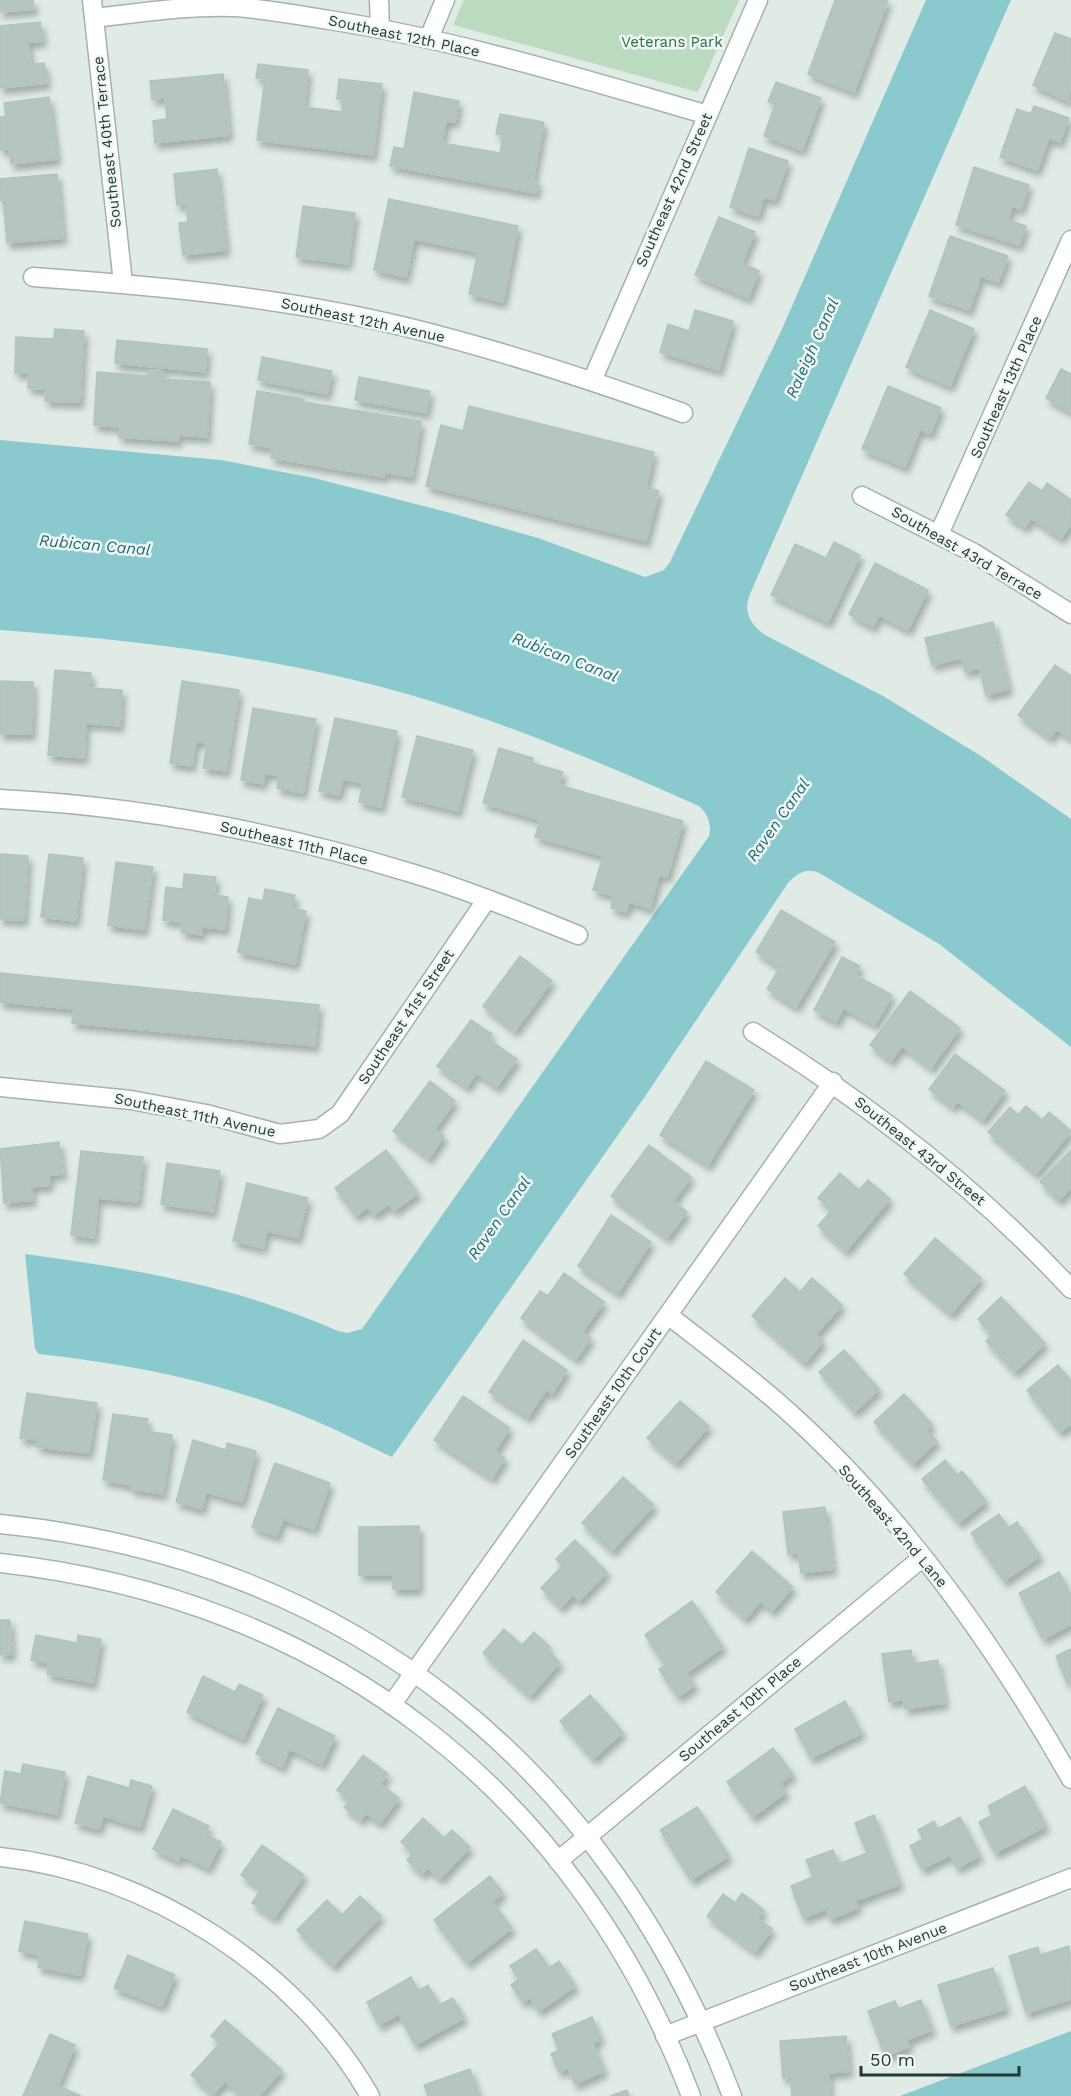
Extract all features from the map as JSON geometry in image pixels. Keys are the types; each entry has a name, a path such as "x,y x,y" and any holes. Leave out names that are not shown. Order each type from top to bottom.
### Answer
{"street":[{"name":"Southeast 40th Terrace","path":"92,0 123,283"},
{"path":"379,0 381,28"},
{"path":"429,38 445,0"},
{"name":"Southeast 42nd Street","path":"592,381 758,0"},
{"name":"Southeast 12th Place","path":"94,18 185,8 235,7 381,28 429,38 708,115"},
{"name":"Southeast 13th Place","path":"939,534 1064,275 1071,240"},
{"name":"Southeast 12th Avenue","path":"33,277 123,283 279,302 404,326 484,347 592,381 682,413"},
{"name":"Southeast 43rd Terrace","path":"862,495 939,534 1071,614"},
{"name":"Southeast 11th Place","path":"0,799 101,807 185,818 262,833 360,857 487,899 578,935"},
{"name":"Southeast 41st Street","path":"319,1129 340,1114 487,899"},
{"name":"Southeast 43rd Street","path":"753,1032 833,1082 947,1172 1029,1245 1071,1289"},
{"name":"Southeast 10th Court","path":"392,1704 833,1082"},
{"name":"Southeast 11th Avenue","path":"0,1087 131,1100 206,1114 280,1134 319,1129"},
{"name":"Southeast 42nd Lane","path":"668,1315 775,1400 866,1492 923,1557 1008,1673 1071,1779"},
{"path":"0,1524 104,1539 201,1566 313,1613 414,1674 470,1716 520,1760 587,1836 624,1885 658,1938 702,2021 732,2096"},
{"name":"Southeast 10th Place","path":"558,1861 923,1557"},
{"path":"0,1563 86,1575 132,1586 222,1614 302,1650 392,1704 431,1733 496,1790 558,1861 609,1931 652,2005 691,2096"},
{"path":"0,1857 47,1864 90,1877 150,1900 223,1941 272,1979 317,2023 343,2055 370,2096"},
{"name":"Southeast 10th Avenue","path":"665,2036 1071,1878"}],"green space":[{"name":"Veterans Park","path":"464,0 739,0 698,92 453,25"}],"water":[{"path":"926,0 1011,0 750,594 747,606 752,622 765,635 883,696 981,756 1071,819 1071,1047 939,944 821,874 812,871 803,872 788,883 646,1095 392,1457 313,1420 269,1403 205,1383 106,1363 39,1354 35,1349 25,1254 185,1281 263,1302 338,1331 347,1333 362,1329 709,836 710,824 699,806 566,749 476,716 384,687 253,659 127,641 0,630 0,440 221,460 314,478 538,538 645,577 664,570 670,562 782,329"},
{"path":"1071,2031 1071,2096 900,2096"}],"building":[{"path":"0,0 33,0 34,9 0,12"},
{"path":"835,0 888,0 854,92 808,74"},
{"path":"40,22 43,41 28,42 31,64 44,63 47,83 0,88 0,26"},
{"path":"1055,33 1071,39 1069,101 1033,85"},
{"path":"258,64 308,70 304,107 342,112 343,100 337,99 339,79 382,84 373,155 257,140 265,79 256,78"},
{"path":"223,74 229,135 155,143 153,121 167,119 165,98 152,99 150,81"},
{"path":"776,82 821,98 802,150 764,136 775,104 768,102"},
{"path":"414,92 459,101 455,122 446,121 442,143 500,153 503,135 496,134 500,114 544,122 533,180 538,181 536,193 390,166 394,147 404,149"},
{"path":"49,97 57,159 11,164 9,149 0,150 0,117 6,117 4,103"},
{"path":"1034,106 1069,118 1060,142 1049,138 1037,170 1000,157 1017,109 1031,114"},
{"path":"749,148 788,161 775,200 764,197 758,216 730,207"},
{"path":"974,167 1029,185 1021,209 1012,206 1008,220 1026,226 1019,245 956,225"},
{"path":"217,169 226,250 183,255 179,223 188,222 186,204 177,205 174,174"},
{"path":"57,174 63,238 7,243 3,199 0,200 0,179"},
{"path":"389,199 518,226 503,302 469,294 478,252 414,239 406,277 374,270"},
{"path":"303,206 355,213 348,264 296,257"},
{"path":"719,217 755,232 742,263 759,271 748,298 695,275"},
{"path":"950,236 1008,256 998,282 981,276 969,310 929,296"},
{"path":"695,310 733,321 719,370 660,352 668,324 689,331"},
{"path":"930,310 974,329 950,386 906,367"},
{"path":"55,329 84,331 80,402 45,401 46,389 28,388 29,373 15,373 16,337 54,339"},
{"path":"117,340 207,349 205,372 115,363"},
{"path":"262,357 332,371 327,394 258,380"},
{"path":"1061,369 1071,374 1071,412 1046,398"},
{"path":"149,370 163,371 162,379 210,382 207,437 179,435 178,441 119,437 119,427 94,425 97,372 148,376"},
{"path":"359,377 430,391 426,413 355,400"},
{"path":"888,386 941,408 930,434 920,429 905,467 862,449"},
{"path":"257,391 304,399 304,402 421,421 412,477 385,472 384,477 271,458 273,448 249,444"},
{"path":"469,406 654,452 646,487 659,491 646,541 426,486 441,425 463,431"},
{"path":"1029,482 1042,491 1047,483 1071,500 1071,524 1061,538 1031,518 1025,527 1006,515"},
{"path":"834,542 860,555 828,622 771,595 795,544 826,558"},
{"path":"875,563 928,590 908,630 879,615 873,627 849,614"},
{"path":"993,622 1009,689 986,695 979,668 965,672 962,658 932,665 925,638"},
{"path":"1055,665 1071,676 1071,739 1057,729 1050,738 1018,715"},
{"path":"55,670 91,673 90,688 122,690 120,726 86,723 84,758 48,755"},
{"path":"0,681 33,682 32,734 0,734"},
{"path":"182,681 239,690 226,771 203,768 207,743 196,741 192,766 170,763"},
{"path":"253,708 316,719 303,793 277,788 280,776 265,773 263,784 241,780"},
{"path":"335,718 397,731 381,807 359,802 363,783 343,779 339,795 319,791"},
{"path":"417,736 473,750 458,811 402,797"},
{"path":"499,748 533,758 532,763 563,772 559,785 683,821 667,877 659,875 650,908 629,902 626,912 611,908 614,896 593,890 603,856 535,837 540,820 483,803"},
{"path":"0,854 28,856 24,920 0,919"},
{"path":"49,854 83,858 76,921 41,917"},
{"path":"116,862 153,867 144,930 108,925"},
{"path":"184,874 216,877 214,895 228,897 225,929 202,927 202,935 181,932 182,922 163,920 166,887 183,889"},
{"path":"265,889 295,895 292,908 306,911 295,964 238,952 249,898 263,901"},
{"path":"781,910 835,942 796,1007 767,989 780,967 756,952"},
{"path":"520,956 552,981 515,1031 483,1006"},
{"path":"842,957 860,966 855,975 892,995 875,1025 844,1008 836,1022 814,1010"},
{"path":"0,973 319,1005 315,1046 72,1023 74,1009 0,1002"},
{"path":"910,991 960,1028 931,1068 902,1046 891,1061 870,1045"},
{"path":"471,1020 492,1034 488,1039 517,1059 497,1087 476,1073 467,1087 437,1066"},
{"path":"955,1054 1005,1091 983,1120 957,1101 953,1107 929,1089"},
{"path":"706,1061 754,1090 708,1165 660,1135"},
{"path":"430,1081 455,1101 435,1129 444,1136 429,1158 393,1131"},
{"path":"1026,1106 1042,1120 1049,1112 1071,1131 1036,1174 988,1132 1010,1107 1018,1115"},
{"path":"59,1142 63,1174 49,1175 50,1185 31,1187 33,1200 4,1203 0,1149"},
{"path":"649,1145 691,1177 673,1201 687,1212 667,1238 611,1196"},
{"path":"386,1150 418,1193 394,1211 389,1204 374,1215 368,1207 356,1216 335,1188"},
{"path":"1071,1150 1071,1188 1059,1200 1040,1182"},
{"path":"81,1151 143,1157 138,1202 98,1198 94,1238 71,1235"},
{"path":"167,1163 220,1171 213,1212 161,1204"},
{"path":"840,1173 859,1190 868,1180 890,1199 846,1251 818,1226 832,1210 818,1198"},
{"path":"247,1183 308,1198 298,1238 267,1231 263,1248 233,1241"},
{"path":"611,1215 651,1242 618,1293 578,1266"},
{"path":"935,1238 981,1278 951,1314 904,1274"},
{"path":"564,1273 604,1302 582,1332 591,1338 576,1359 521,1318 540,1291 548,1296"},
{"path":"785,1278 800,1292 812,1278 842,1305 816,1334 823,1341 805,1363 752,1316"},
{"path":"1001,1297 1045,1343 1015,1372 986,1341 992,1335 978,1319"},
{"path":"523,1340 567,1370 552,1394 546,1390 528,1417 489,1392"},
{"path":"844,1350 879,1389 855,1412 819,1372"},
{"path":"1058,1365 1071,1381 1071,1424 1060,1432 1027,1390"},
{"path":"27,1393 97,1403 89,1453 37,1447 38,1440 20,1438"},
{"path":"904,1394 932,1424 926,1430 937,1441 913,1464 874,1422"},
{"path":"463,1396 510,1428 495,1451 505,1458 492,1478 434,1440"},
{"path":"680,1401 709,1426 676,1463 647,1438"},
{"path":"113,1414 148,1419 146,1431 172,1435 163,1494 131,1489 131,1485 103,1480"},
{"path":"193,1440 226,1450 227,1443 256,1451 242,1502 206,1492 202,1509 176,1502"},
{"path":"945,1460 957,1475 962,1471 986,1501 959,1523 922,1479"},
{"path":"275,1463 330,1483 314,1529 283,1519 277,1536 252,1527"},
{"path":"623,1477 654,1505 612,1551 582,1523"},
{"path":"825,1507 833,1569 801,1573 798,1552 788,1554 783,1512"},
{"path":"999,1514 1008,1528 1017,1522 1040,1556 1004,1581 971,1533"},
{"path":"419,1526 419,1589 393,1589 393,1575 359,1575 359,1527"},
{"path":"575,1540 607,1572 579,1601 573,1595 561,1607 541,1588 562,1566 556,1559"},
{"path":"752,1551 793,1587 772,1611 761,1601 745,1619 716,1592"},
{"path":"1059,1572 1071,1595 1071,1624 1043,1639 1019,1593"},
{"path":"692,1601 723,1647 686,1673 695,1685 678,1697 659,1669 665,1665 645,1635"},
{"path":"0,1620 10,1620 12,1654 0,1655"},
{"path":"504,1629 522,1645 534,1632 550,1647 547,1650 560,1662 530,1696 483,1653"},
{"path":"36,1635 77,1643 78,1635 101,1639 93,1683 47,1674 49,1663 31,1660"},
{"path":"1071,1649 1071,1681 1067,1683 1056,1656"},
{"path":"911,1650 913,1664 938,1660 945,1703 905,1709 904,1699 889,1702 882,1654"},
{"path":"203,1676 235,1692 239,1684 263,1695 243,1739 187,1712"},
{"path":"590,1695 623,1732 593,1759 560,1721"},
{"path":"845,1701 862,1733 811,1758 795,1729"},
{"path":"278,1708 335,1736 322,1764 290,1749 282,1767 256,1754"},
{"path":"773,1748 793,1774 780,1783 786,1792 753,1817 727,1782"},
{"path":"363,1755 388,1774 380,1784 399,1798 380,1823 366,1813 361,1820 344,1807 350,1800 337,1790"},
{"path":"23,1764 65,1772 57,1814 0,1803 5,1771 21,1774"},
{"path":"88,1776 129,1788 131,1780 152,1786 140,1827 103,1816 99,1829 75,1823"},
{"path":"1025,1786 1046,1826 995,1853 979,1822 992,1815 988,1806"},
{"path":"697,1807 729,1856 691,1880 660,1830"},
{"path":"173,1809 209,1826 205,1834 221,1842 208,1868 181,1855 178,1861 153,1849"},
{"path":"874,1815 900,1884 855,1901 858,1908 830,1919 826,1909 803,1918 791,1886 813,1877 806,1860 833,1850 839,1864 867,1853 855,1823"},
{"path":"960,1817 980,1856 957,1868 950,1855 922,1869 910,1846 923,1839 918,1830 934,1821 938,1829"},
{"path":"423,1818 444,1838 452,1830 470,1847 440,1879 428,1868 422,1874 407,1860 413,1853 401,1842"},
{"path":"262,1845 304,1875 274,1918 252,1903 261,1889 241,1875"},
{"path":"490,1876 503,1893 492,1902 512,1928 467,1963 434,1920"},
{"path":"742,1893 764,1910 757,1918 772,1929 755,1952 707,1916 723,1894 735,1903"},
{"path":"360,1896 381,1916 333,1966 297,1930 327,1900 342,1915"},
{"path":"25,1921 88,1934 80,1975 38,1967 40,1955 19,1951"},
{"path":"1069,1946 1071,1999 1026,2013 1009,1956 1038,1947 1040,1955"},
{"path":"536,1949 549,1968 559,1961 575,1986 539,2011 530,1998 523,2002 511,1985 519,1979 510,1966"},
{"path":"128,1955 175,1975 162,2006 114,1988"},
{"path":"993,1968 1006,2009 951,2026 938,1985"},
{"path":"411,1977 418,1991 428,1985 439,2005 453,1998 464,2018 415,2045 399,2014 379,2025 367,2002"},
{"path":"921,2000 932,2030 907,2040 909,2047 885,2056 868,2011 895,2001 898,2009"},
{"path":"592,2017 601,2039 593,2043 604,2071 575,2084 568,2068 559,2072 551,2054 559,2050 552,2034"},
{"path":"225,2020 282,2070 259,2096 241,2096 225,2081 213,2095 191,2075 220,2043 211,2036"},
{"path":"50,2034 75,2045 58,2086 81,2096 23,2096"},
{"path":"846,2036 849,2071 829,2073 830,2096 792,2096 791,2077 783,2078 780,2041"},
{"path":"470,2069 479,2096 428,2096 424,2085"},
{"path":"627,2090 629,2096 610,2096"}],"water label":[{"name":"Raleigh Canal","path":"812,348"},
{"name":"Rubican Canal","path":"95,545"},
{"name":"Rubican Canal","path":"565,657"},
{"name":"Raven Canal","path":"778,820"},
{"name":"Raven Canal","path":"499,1218"}]}
